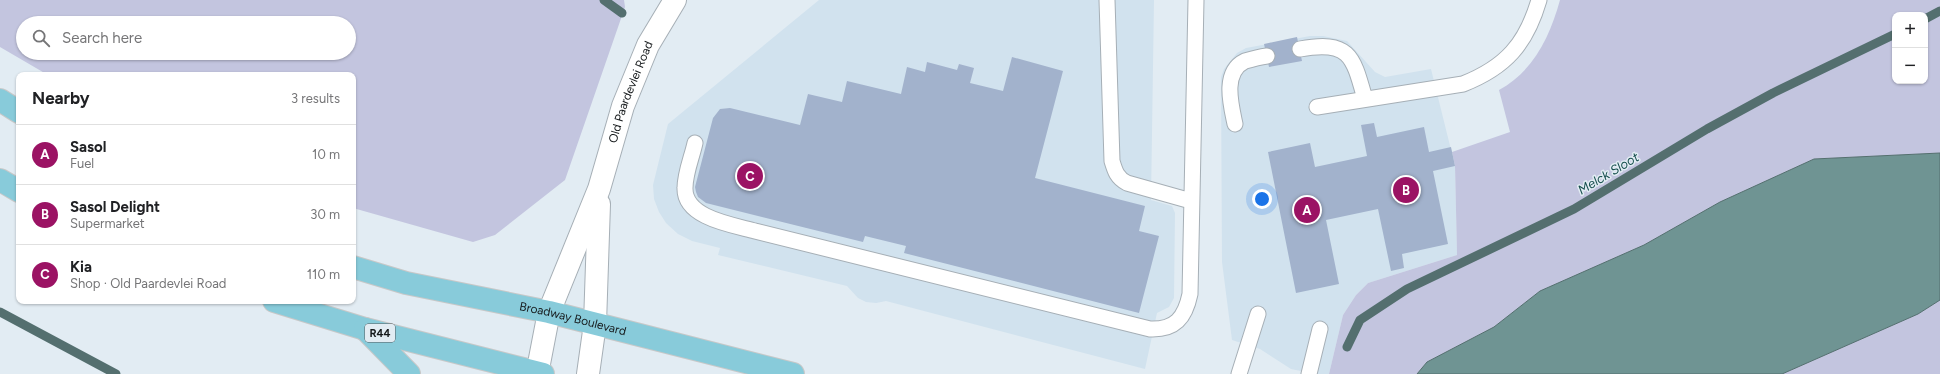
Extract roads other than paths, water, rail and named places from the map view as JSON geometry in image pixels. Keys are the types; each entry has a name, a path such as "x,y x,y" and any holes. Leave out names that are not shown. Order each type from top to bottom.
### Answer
{"main road":[{"path":"0,100 16,110"},
{"path":"0,180 16,189"},
{"name":"Broadway Boulevard","path":"356,268 406,283 549,312 793,374"},
{"name":"R44","path":"284,304 365,329 539,373"},
{"path":"365,329 409,374"}],"street":[{"name":"Old Paardevlei Road","path":"539,373 549,312 599,189 623,106 648,45 675,0"},
{"name":"Old Paardevlei Road","path":"588,374 595,324 599,189"}],"lane":[{"path":"1107,0 1112,161 1114,171 1118,177 1127,183 1191,201"},
{"path":"695,143 684,189 687,200 692,207 710,218 763,233 1150,329 1170,327 1179,320 1188,303 1190,294 1196,0"},
{"path":"1317,108 1463,84 1484,75 1504,61 1522,40 1533,21 1539,0"},
{"path":"1300,49 1328,46 1342,50 1349,56 1356,67 1365,99"},
{"path":"1235,124 1230,99 1230,81 1233,73 1245,62 1267,56"},
{"path":"1239,374 1258,314"},
{"path":"1309,374 1320,330"}],"waterway":[{"path":"604,0 622,13"},
{"name":"Melck Sloot","path":"1928,17 1940,11"},
{"name":"Melck Sloot","path":"1347,347 1360,320 1407,289 1574,209 1707,129 1773,93 1892,35"},
{"path":"0,312 116,374"}],"place":[{"name":"Kia","path":"750,176"},
{"name":"Sasol Delight","path":"1406,190"},
{"name":"Sasol","path":"1307,210"}]}
